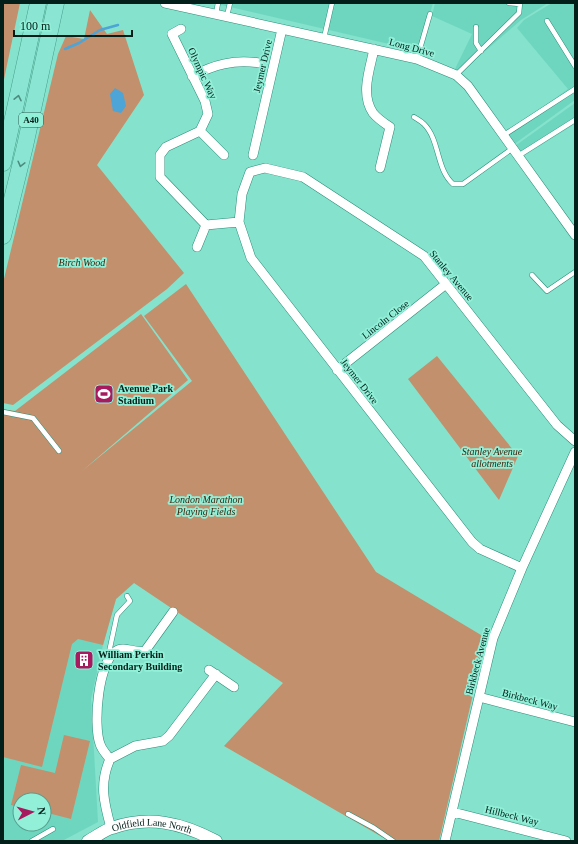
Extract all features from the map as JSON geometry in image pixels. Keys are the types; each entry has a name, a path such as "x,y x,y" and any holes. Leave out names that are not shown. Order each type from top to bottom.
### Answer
{"highway":[{"name":"A40","path":"3,163 38,3"},
{"name":"A40","path":"3,236 25,146 56,3"},
{"path":"25,146 65,3"}],"street":[{"name":"Long Drive","path":"165,3 417,59 456,75 468,86 575,235"},
{"name":"Jeymer Drive","path":"253,155 282,28"},
{"name":"Olympic Way","path":"181,29 172,34 205,101 208,114 200,131"},
{"path":"374,49 363,91 373,113 390,127 380,168"},
{"path":"192,76 210,67 226,62 246,61 259,63"},
{"path":"206,225 160,177 160,155 166,147 200,131 224,155"},
{"name":"Stanley Avenue","path":"250,172 265,168 303,177 424,256 557,425 575,441"},
{"name":"Jeymer Drive","path":"250,172 242,194 239,222 251,258 472,542 480,548 522,568"},
{"path":"206,225 239,222"},
{"path":"197,247 206,225"},
{"name":"Lincoln Close","path":"338,370 446,284"},
{"name":"Birkbeck Avenue","path":"445,841 493,638 522,568 575,452"},
{"path":"110,759 99,743 96,712 108,658 117,650 126,649 138,653 145,651 173,612"},
{"path":"111,828 105,806 103,780 104,773 110,759 135,746 163,741 169,736 213,672 234,687"},
{"name":"Birkbeck Way","path":"479,697 575,722"},
{"name":"Hillbeck Way","path":"453,812 566,841"},
{"name":"Oldfield Lane North","path":"88,841 111,828 147,821 162,821 177,824 204,838 216,841"}],"lane":[{"path":"216,14 218,3"},
{"path":"227,16 230,3"},
{"path":"324,38 332,3"},
{"path":"456,75 520,13 520,3 508,3"},
{"path":"417,59 430,14"},
{"path":"547,21 575,66"},
{"path":"476,27 476,43 481,51"},
{"path":"504,135 575,89"},
{"path":"414,117 425,125 431,136 447,179 453,184 463,184 515,152 575,120"},
{"path":"532,274 547,291 575,272"},
{"path":"3,412 33,418 59,452"},
{"path":"108,658 117,615 130,601 127,596"},
{"path":"348,814 374,828 393,841"},
{"path":"32,841 53,829"}],"shaded area":[{"path":"213,3 433,3 419,51"},
{"path":"435,3 548,3 521,20 460,73 455,69 472,34 432,16"},
{"path":"552,3 575,3 575,100 513,145 505,134 568,89 517,28 524,20"},
{"path":"575,103 575,124 522,157 515,146"},
{"path":"3,431 134,583 116,599 103,645 91,699 98,822 62,841 3,841"}],"green space":[{"path":"3,3 20,3 3,84"},
{"name":"Birch Wood","path":"90,10 107,34 123,30 144,95 97,165 184,273 167,289 13,405 3,403 3,283 58,54 66,36 84,39"},
{"name":"London Marathon Playing Fields","path":"186,284 376,572 486,638 439,841 389,841 224,746 283,683 134,583 116,599 103,645 78,639 72,644 42,767 3,757 3,409 15,411 141,314 188,380 82,471 192,381 144,316"},
{"name":"Stanley Avenue allotments","path":"437,356 518,456 499,500 408,379"},
{"path":"64,735 90,741 71,819 52,814 52,792 14,792 21,765 55,773"}],"water":[{"path":"115,88 123,93 126,106 121,113 113,111 110,94"}],"waterway":[{"path":"65,49 79,43 100,30 118,25"}],"place":[{"name":"Avenue Park Stadium","path":"104,394"},
{"name":"William Perkin Secondary Building","path":"84,660"}]}
